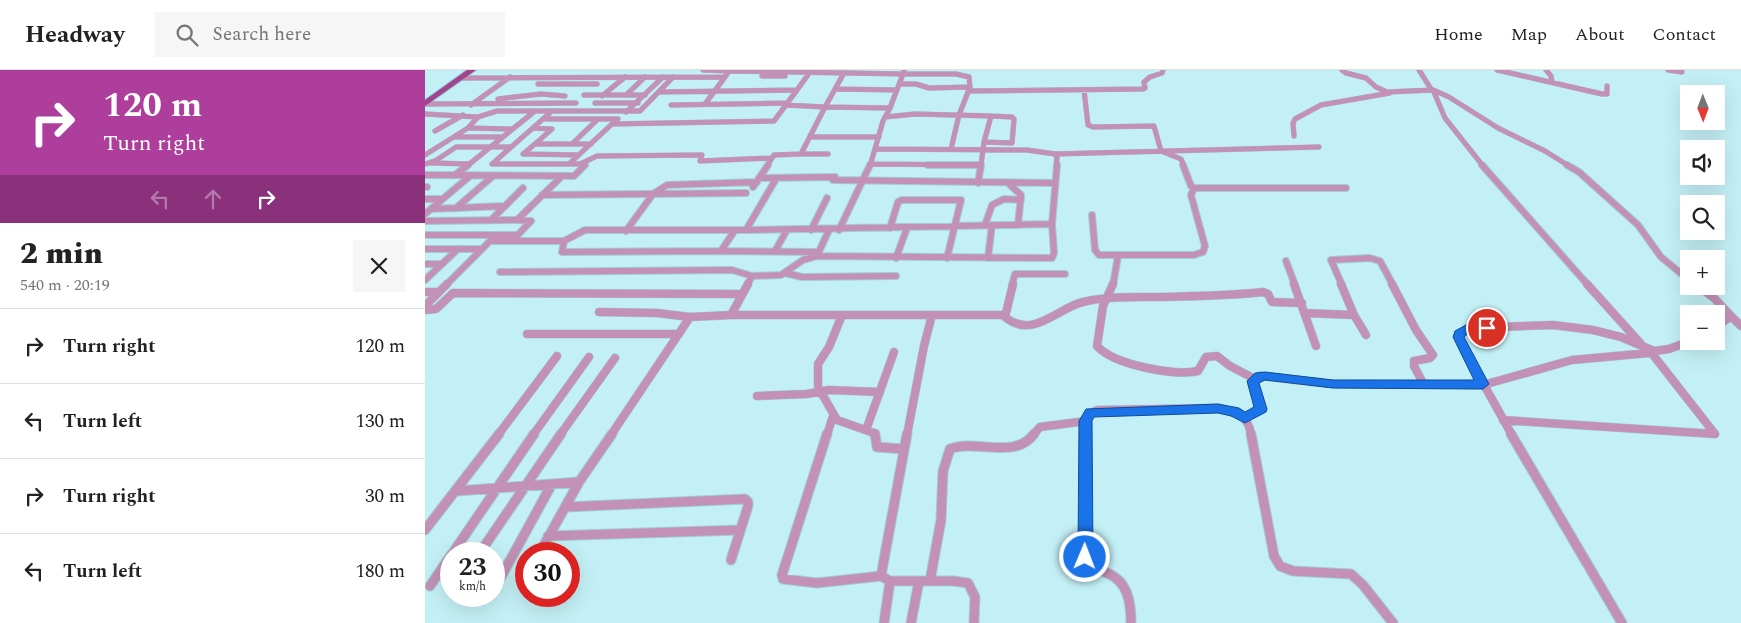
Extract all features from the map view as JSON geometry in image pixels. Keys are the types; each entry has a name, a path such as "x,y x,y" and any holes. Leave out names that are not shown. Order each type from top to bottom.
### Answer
{"main road":[{"path":"425,103 466,70"},
{"path":"425,103 472,70"}],"street":[{"path":"573,77 581,70"},
{"path":"589,77 598,70"},
{"path":"703,70 782,71 808,74"},
{"path":"951,150 959,115 970,89 969,77 973,70"},
{"path":"900,84 916,84 929,88 1143,90 1145,88 1144,82 1163,70"},
{"path":"1342,70 1346,73 1362,76 1383,91 1391,93"},
{"path":"1419,70 1433,90 1445,118 1456,134 1509,197 1647,350 1715,434 1503,420"},
{"path":"1497,70 1605,94 1607,94 1607,86"},
{"path":"1546,70 1552,82"},
{"path":"1668,70 1682,72"},
{"path":"705,104 729,71"},
{"path":"763,71 761,76 904,72 956,74 969,77"},
{"path":"839,230 857,196 876,149 885,117 904,72"},
{"path":"612,124 774,121 808,74"},
{"path":"801,154 844,74"},
{"path":"533,88 547,77"},
{"path":"563,111 576,103 605,77"},
{"path":"586,111 625,77"},
{"path":"626,95 645,77"},
{"path":"569,164 663,77"},
{"path":"425,114 478,117 497,111 640,111 673,77"},
{"path":"461,78 725,77"},
{"path":"470,106 510,78"},
{"path":"538,84 597,84"},
{"path":"557,103 578,84"},
{"path":"835,89 897,90"},
{"path":"659,92 797,90"},
{"path":"1084,90 1088,125 1093,127 1154,126 1161,151"},
{"path":"1294,136 1295,119 1321,105 1391,93 1433,90 1449,97 1499,128 1545,151 1579,172 1638,225 1661,257 1680,273"},
{"path":"476,101 541,94 565,96"},
{"path":"584,95 645,94"},
{"path":"425,103 470,106 576,103"},
{"path":"595,103 648,103"},
{"path":"671,104 786,104 890,108"},
{"path":"455,175 535,112"},
{"path":"425,214 442,199 492,164 552,112"},
{"path":"885,117 911,116 915,114 991,116 1014,119 1012,142 984,142"},
{"path":"435,132 463,115"},
{"path":"978,184 984,142 991,116"},
{"path":"425,154 468,128 478,117"},
{"path":"573,143 598,119"},
{"path":"543,120 618,119"},
{"path":"468,128 513,129"},
{"path":"533,128 552,130 523,154 579,155"},
{"path":"455,137 502,137"},
{"path":"810,137 879,137"},
{"path":"535,144 591,144"},
{"path":"432,163 456,147 511,147"},
{"path":"876,149 1027,150 1055,154 1319,147"},
{"path":"1092,215 1096,253 1099,255 1186,256 1203,252 1205,246 1191,195 1193,188 1181,159 1161,151"},
{"path":"756,182 773,155 828,154"},
{"path":"564,241 562,252 775,251 896,258 1052,258 1054,253 1052,224 1055,154"},
{"path":"579,164 597,156 702,155 700,161 772,158"},
{"path":"425,164 469,164"},
{"path":"425,175 561,177 574,176 585,164 492,164"},
{"path":"870,164 981,165"},
{"path":"456,208 493,176"},
{"path":"517,220 561,177"},
{"path":"625,231 653,194 662,187 673,184 756,182 776,178 978,184 1055,183"},
{"path":"745,230 776,178"},
{"path":"1007,183 1019,192 1021,200 1018,225"},
{"path":"491,220 523,188"},
{"path":"1193,188 1346,188"},
{"path":"542,196 745,193"},
{"path":"811,230 827,198"},
{"path":"425,199 442,199"},
{"path":"890,228 898,202 905,199 961,200 947,258"},
{"path":"988,258 988,225 991,205 1004,199 1021,200"},
{"path":"431,209 505,206"},
{"path":"425,221 531,221 515,238 489,241 425,306"},
{"path":"425,235 564,241 585,230 839,230 956,225 1052,224"},
{"path":"896,258 907,228"},
{"path":"721,251 735,230"},
{"path":"775,251 787,230"},
{"path":"818,254 829,230"},
{"path":"425,249 482,249"},
{"path":"425,280 458,249"},
{"path":"500,272 732,270 752,276 778,275 785,273 806,257 818,254"},
{"path":"1118,256 1115,280 1103,306 1097,346 1103,354 1159,369 1188,374 1198,371 1206,357 1213,355 1255,379"},
{"path":"1365,335 1354,315 1331,260 1379,260 1416,330 1433,355 1430,358 1414,361 1414,366 1423,383"},
{"path":"1286,261 1316,346"},
{"path":"425,264 442,264"},
{"path":"1005,315 1015,274 1024,272 1065,274"},
{"path":"785,273 802,276 896,276"},
{"path":"731,315 752,276"},
{"path":"425,292 439,292"},
{"path":"1005,315 1007,319 1016,323 1037,325 1054,318 1070,305 1106,298 1147,298 1263,292 1268,294 1272,302 1302,302"},
{"path":"425,310 436,309 453,293 742,294"},
{"path":"1710,295 1741,326"},
{"path":"599,312 690,317 842,314 1005,315"},
{"path":"1305,313 1354,315"},
{"path":"842,314 829,347 818,364 817,380 819,391 833,416 840,422 876,435 877,448 904,449"},
{"path":"884,623 886,579 881,565 924,346 932,315"},
{"path":"1725,320 1731,316"},
{"path":"545,542 579,482 625,417 690,317"},
{"path":"1622,623 1503,420 1460,342 1459,334 1468,328 1564,325 1621,338 1647,350 1669,350 1680,346"},
{"path":"527,334 679,334"},
{"path":"1245,418 1261,409 1253,385 1255,379 1259,376 1273,376 1333,384 1483,384 1572,360 1649,353 1647,350"},
{"path":"866,430 894,352"},
{"path":"425,530 457,491 557,356"},
{"path":"460,542 589,357"},
{"path":"487,542 615,358"},
{"path":"757,396 807,394 819,391 880,392"},
{"path":"1131,623 1128,597 1122,582 1117,577 1093,568 1086,562 1085,421 1091,412 1218,408 1235,412 1245,418 1250,428 1252,449 1276,561 1284,569 1351,574 1363,585 1393,623"},
{"path":"833,416 782,575 783,579 788,581 829,582 886,579 963,581 971,586 976,600 974,623"},
{"path":"911,623 925,581 942,512 945,460 950,449 962,446 1023,445 1040,428 1085,421"},
{"path":"457,491 579,482"},
{"path":"505,569 552,484"},
{"path":"566,507 745,499 748,502 748,506 731,560"},
{"path":"548,536 740,530"},
{"path":"430,586 440,571"}],"route":[{"path":"1085,557 1085,421 1087,415 1091,412 1097,410 1218,408 1227,409 1245,418 1259,412 1261,409 1253,385 1253,381 1259,376 1273,376 1333,384 1483,384 1460,342 1459,334 1468,328 1487,328"}]}
